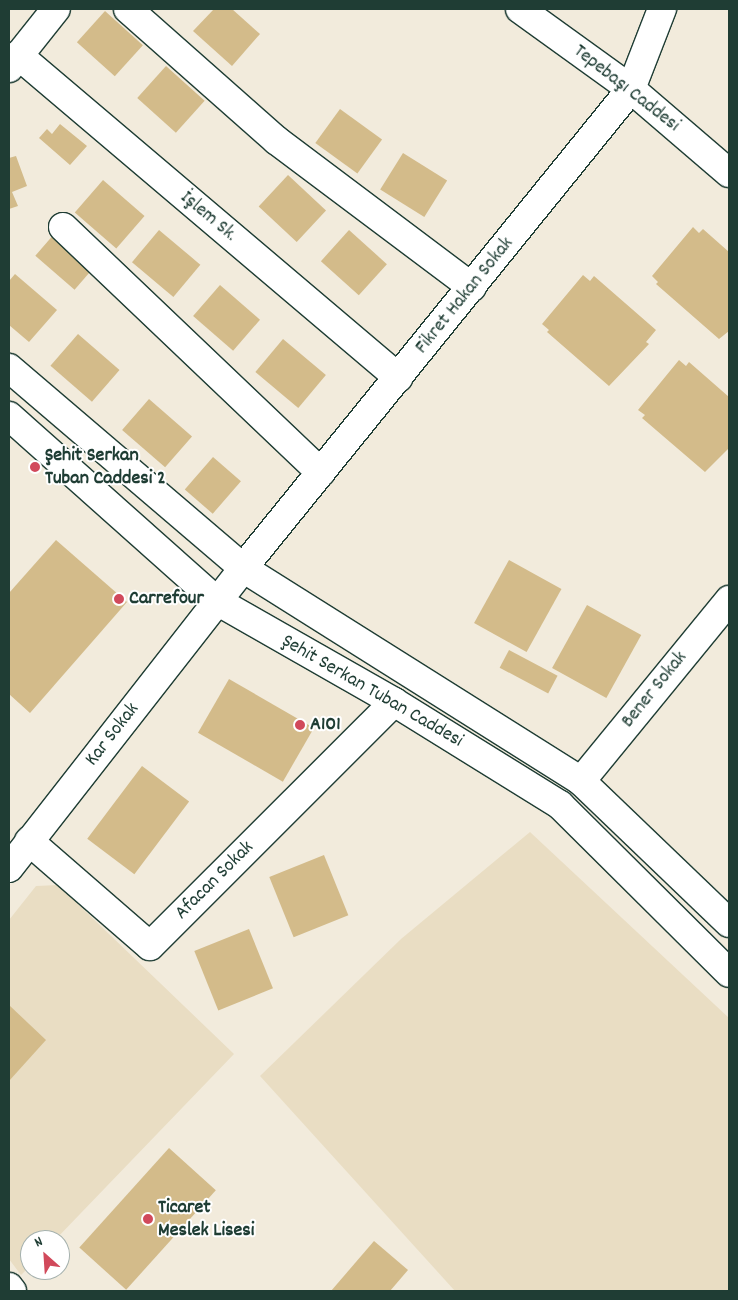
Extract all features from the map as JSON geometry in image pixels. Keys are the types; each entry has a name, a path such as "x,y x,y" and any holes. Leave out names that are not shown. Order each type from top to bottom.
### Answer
{"street":[{"path":"13,62 56,9"},
{"path":"128,9 276,140 472,287"},
{"name":"Tepebaşı Caddesi","path":"520,9 631,90 729,173"},
{"name":"Fikret Hakan Sokak","path":"243,568 631,90 662,9"},
{"name":"İşlem Sk.","path":"13,62 399,378"},
{"path":"63,228 321,473"},
{"name":"Şehit Serkan Tuban Caddesi","path":"9,368 243,568 581,781 729,923"},
{"name":"Şehit Serkan Tuban Caddesi","path":"9,416 217,601 394,702 560,805 729,973"},
{"name":"Kar Sokak","path":"9,868 243,568"},
{"name":"Bener Sokak","path":"581,781 729,600"},
{"name":"Afacan Sokak","path":"29,841 150,946 394,702"},
{"path":"9,1287 12,1291"}],"shaded area":[{"path":"530,832 729,1018 729,1291 455,1291 260,1076 401,939"},
{"path":"58,885 234,1054 65,1230 20,1230 20,1274 9,1259 9,920 36,886"}],"building":[{"path":"214,9 232,9 260,34 232,66 193,31"},
{"path":"105,11 143,45 115,76 77,42"},
{"path":"166,66 205,101 176,133 137,98"},
{"path":"340,109 382,140 357,174 315,143"},
{"path":"60,124 87,146 70,165 39,138 47,129 52,134"},
{"path":"403,153 447,181 424,217 380,189"},
{"path":"16,156 27,186 12,192 18,206 9,209 9,158"},
{"path":"288,175 326,210 297,242 259,206"},
{"path":"103,180 145,216 116,249 75,212"},
{"path":"693,227 699,233 703,229 729,252 729,331 719,339 656,284 658,282 652,276"},
{"path":"159,230 200,265 173,297 132,262"},
{"path":"349,230 387,264 359,295 321,261"},
{"path":"55,233 94,267 75,290 35,256"},
{"path":"15,274 57,310 29,342 9,325 9,281"},
{"path":"583,275 590,281 594,276 656,330 646,342 649,344 609,386 547,332 549,330 542,324"},
{"path":"220,285 260,320 233,351 193,316"},
{"path":"78,334 120,370 92,402 50,366"},
{"path":"283,339 326,375 298,408 255,372"},
{"path":"679,360 686,366 689,362 729,397 729,448 705,472 642,418 645,415 638,410"},
{"path":"149,399 192,436 165,467 122,430"},
{"path":"213,457 241,481 213,514 185,489"},
{"path":"56,540 127,602 30,713 9,694 9,593"},
{"path":"509,560 561,589 527,652 474,623"},
{"path":"587,605 641,635 606,698 552,668"},
{"path":"509,650 558,676 548,693 500,668"},
{"path":"229,679 314,728 283,782 198,733"},
{"path":"142,766 189,802 134,874 87,839"},
{"path":"324,855 348,915 294,937 269,877"},
{"path":"249,929 273,988 218,1010 194,951"},
{"path":"9,1005 46,1040 9,1081"},
{"name":"Ticaret Meslek Lisesi","path":"169,1148 216,1190 126,1290 79,1248"},
{"path":"374,1241 408,1270 390,1291 331,1291"}],"place":[{"name":"Şehit Serkan Tuban Caddesi 2","path":"35,467"},
{"name":"Carrefour","path":"119,599"},
{"name":"A101","path":"300,725"},
{"name":"Ticaret Meslek Lisesi","path":"148,1219"}]}
